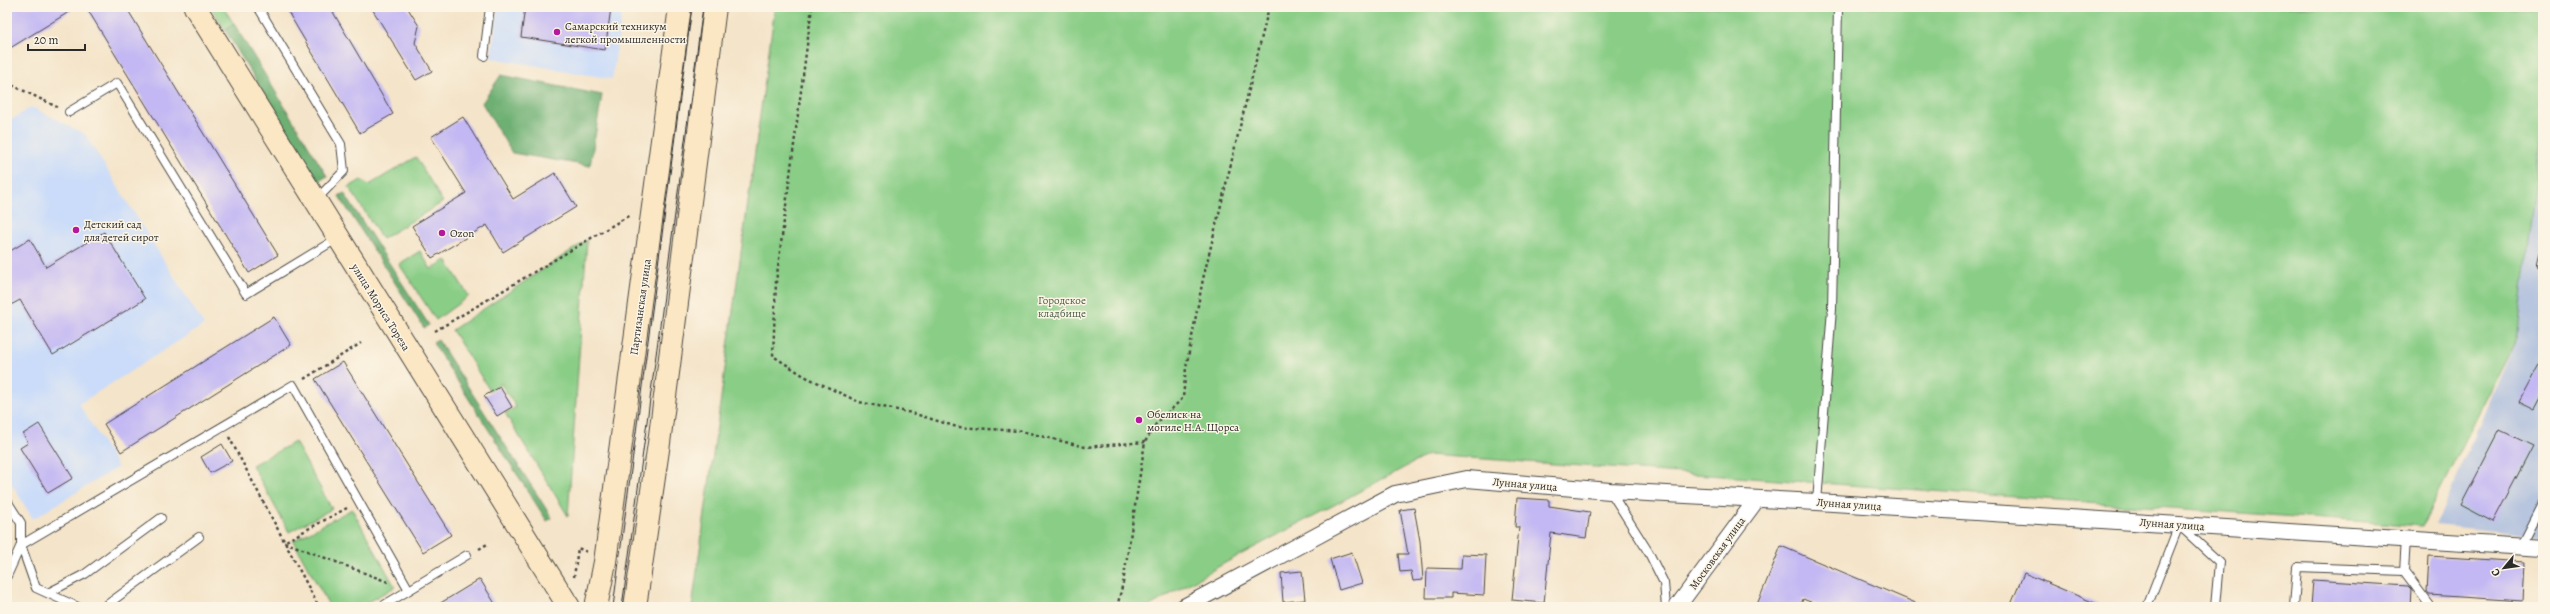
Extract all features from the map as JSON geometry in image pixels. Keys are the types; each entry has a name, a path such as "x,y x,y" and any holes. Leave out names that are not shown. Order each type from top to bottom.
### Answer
{"street":[{"name":"улица Мориса Тореза","path":"195,7 569,607"},
{"name":"Партизанская улица","path":"596,607 605,562 680,7"},
{"path":"635,607 659,443 715,7"},
{"name":"Лунная улица","path":"1184,607 1395,494 1467,480 1610,491 1757,498 2543,548"},
{"name":"Московская улица","path":"1677,607 1757,498"}],"lane":[{"path":"258,7 341,144 344,171 315,201"},
{"path":"484,56 490,7"},
{"path":"1817,502 1832,309 1838,7"},
{"path":"69,112 117,83 246,294 338,238"},
{"path":"2543,255 2541,263 2543,264"},
{"path":"7,576 21,545 292,385 409,590"},
{"path":"1610,491 1664,583 1666,607"},
{"path":"7,501 21,523 21,545 36,588 78,607"},
{"path":"2520,547 2543,502"},
{"path":"48,593 85,574 161,518"},
{"path":"2147,607 2178,525 2219,562 2215,607"},
{"path":"104,607 199,537"},
{"path":"2406,539 2404,571 2431,607"},
{"path":"381,607 467,556"},
{"path":"2294,607 2297,567 2404,571"}],"path":[{"path":"812,7 776,282 773,356 804,376 860,402 912,413 957,427 1022,431 1085,447 1145,442"},
{"path":"1117,607 1123,584 1145,442 1156,424 1183,398 1186,368 1203,279 1268,7"},
{"path":"7,90 14,86 69,112"},
{"path":"435,331 630,217 631,209"},
{"path":"292,385 361,343"},
{"path":"224,426 319,607"},
{"path":"284,542 359,502"},
{"path":"284,542 409,590"}],"shaded area":[{"name":"Самарский техникум легкой промышленности","path":"498,7 623,7 612,79 491,58"},
{"name":"Детский сад для детей сирот","path":"32,107 85,134 204,325 79,404 118,467 33,519 7,477 7,122"},
{"path":"2543,131 2543,536 2436,525 2517,338"}],"green space":[{"path":"211,7 223,7 234,24 225,30"},
{"name":"Городское кладбище","path":"775,7 2543,7 2543,131 2517,338 2422,526 1428,455 1225,563 1148,607 692,607"},
{"path":"234,24 327,176 318,182 225,30"},
{"path":"501,75 602,95 590,166 512,153 482,103"},
{"path":"416,157 443,202 382,239 349,187 361,180 369,185"},
{"path":"344,193 429,325 424,328 339,196"},
{"path":"587,240 568,516 505,413 516,407 501,384 490,391 452,330"},
{"path":"420,251 431,269 446,260 469,296 436,320 399,264"},
{"path":"438,340 552,518 547,521 433,343"},
{"path":"295,442 332,509 289,532 252,465"},
{"path":"352,509 395,587 359,607 330,607 293,541"}],"building":[{"path":"13,7 77,7 7,50 7,11"},
{"path":"86,7 126,7 278,255 249,273"},
{"path":"285,7 330,7 393,114 360,133"},
{"path":"371,7 407,7 419,26 415,43 432,71 416,80"},
{"path":"525,7 611,8 605,50 521,37"},
{"path":"463,117 513,199 555,173 576,207 503,252 487,225 432,258 412,226 466,193 431,137"},
{"path":"104,232 145,299 53,355 20,300 7,307 7,253 30,239 46,267"},
{"path":"274,317 291,345 121,452 104,424"},
{"path":"2543,357 2543,395 2535,410 2519,402"},
{"path":"343,362 451,535 423,552 315,379"},
{"path":"500,387 512,407 497,416 484,396"},
{"path":"39,424 73,478 48,493 20,448 28,443 23,434"},
{"path":"2500,430 2533,446 2493,522 2461,505"},
{"path":"222,444 232,461 210,473 201,457"},
{"path":"1517,498 1549,500 1549,506 1590,512 1586,538 1551,533 1544,603 1512,600 1519,527 1515,527"},
{"path":"1414,508 1420,541 1423,580 1413,581 1411,571 1400,572 1398,554 1408,554 1400,510"},
{"path":"1781,546 1925,607 1823,607 1803,599 1800,607 1756,607"},
{"path":"1352,552 1362,583 1339,590 1330,559"},
{"path":"1462,554 1486,555 1484,595 1451,593 1451,598 1426,598 1427,568 1461,569"},
{"path":"2429,556 2525,562 2523,601 2429,595 2427,592"},
{"path":"1302,571 1305,600 1283,602 1281,573"},
{"path":"2024,573 2104,607 2010,607"},
{"path":"480,579 497,607 434,607"},
{"path":"2313,580 2408,586 2411,589 2410,607 2311,607"}],"tram line":[{"path":"613,607 692,7"},
{"path":"622,607 703,7"}],"place":[{"name":"Самарский техникум легкой промышленности","path":"557,32"},
{"name":"Детский сад для детей сирот","path":"76,230"},
{"name":"Ozon","path":"442,233"},
{"name":"Обелиск на могиле Н.А. Щорса","path":"1139,420"}]}
